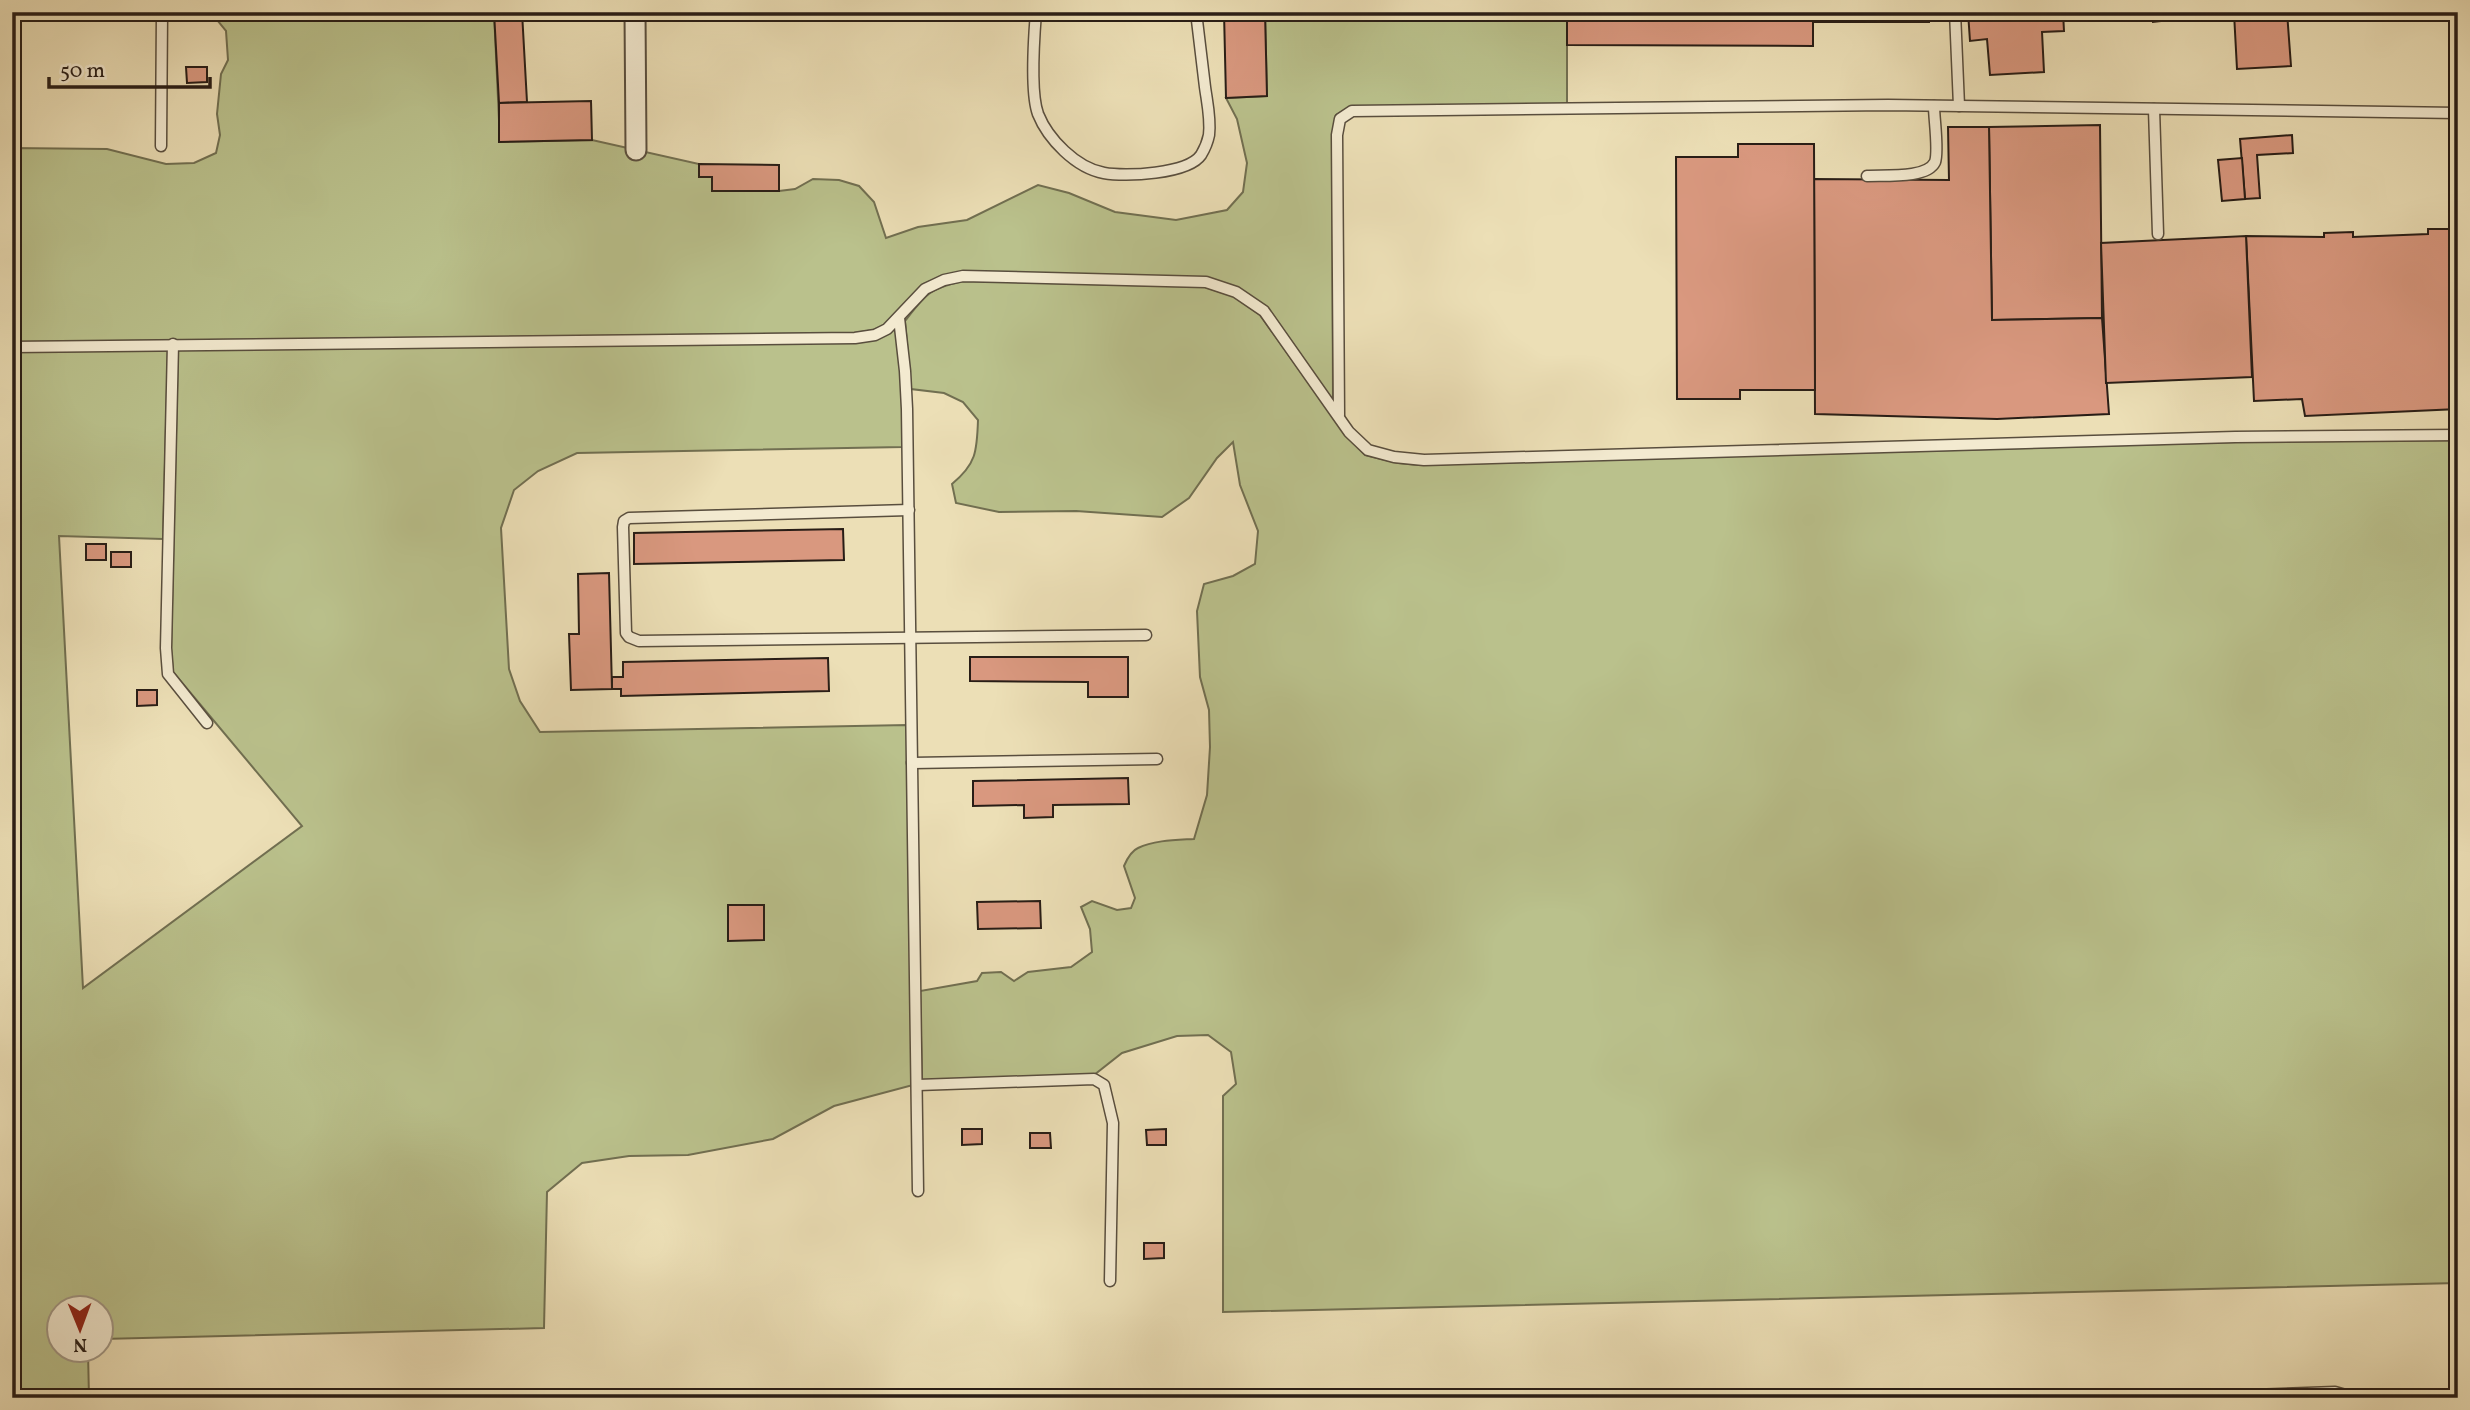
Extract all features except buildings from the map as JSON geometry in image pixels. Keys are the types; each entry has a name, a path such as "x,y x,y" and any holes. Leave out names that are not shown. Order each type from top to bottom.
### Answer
{"street":[{"path":"635,12 636,150"}],"lane":[{"path":"161,146 162,12"},
{"path":"1036,12 1033,61 1038,112 1051,136 1066,152 1103,173 1123,174 1167,170 1187,165 1201,156 1209,136 1209,117 1196,12"},
{"path":"1955,12 1959,106"},
{"path":"1867,176 1919,174 1929,169 1936,160 1934,106"},
{"path":"1339,416 1337,135 1340,118 1352,111 1959,106 2458,114"},
{"path":"2154,109 2158,234"},
{"path":"12,347 855,338 875,335 887,329 925,289 944,280 963,276 1206,282 1236,292 1264,311 1349,432 1368,450 1394,457 1424,460 2235,437 2458,435"},
{"path":"899,318 905,371 909,510 918,1191"},
{"path":"173,344 168,674 207,723"},
{"path":"909,510 624,521 622,527 626,633 639,641 1146,635"},
{"path":"912,763 1157,759"},
{"path":"918,1085 1094,1079 1104,1085 1113,1123 1110,1282"},
{"path":"2167,1398 2335,1392 2356,1398"}],"green space":[{"path":"217,12 494,12 500,142 592,140 699,164 699,177 712,177 712,191 779,191 795,189 813,179 839,180 859,186 874,202 886,238 918,227 967,220 1038,185 1069,193 1115,212 1176,220 1227,210 1243,192 1247,163 1237,119 1226,98 1267,96 1265,12 1567,12 1567,104 1350,107 1336,115 1332,136 1333,401 1268,308 1238,288 1207,278 940,277 923,284 885,325 854,333 12,342 12,148 107,149 166,164 194,163 216,153 220,135 217,114 221,74 228,60 226,31 218,21"},
{"path":"963,281 1205,287 1233,296 1260,315 1346,435 1365,455 1398,463 1418,465 2237,442 2458,440 2458,1283 1223,1312 1223,1096 1236,1084 1231,1052 1208,1035 1177,1036 1122,1053 1094,1075 922,1080 920,991 977,981 982,973 1001,972 1014,981 1028,972 1071,967 1092,952 1090,929 1081,907 1092,901 1117,910 1131,908 1135,898 1124,866 1131,853 1151,843 1194,839 1207,795 1210,747 1209,710 1200,677 1197,611 1204,584 1233,576 1255,564 1258,531 1240,485 1233,442 1217,458 1189,498 1162,517 1076,511 999,512 956,503 952,484 974,457 978,420 963,402 944,393 911,389 905,321 929,294"},
{"path":"896,328 901,371 903,447 577,453 538,471 514,490 501,528 509,669 520,701 540,732 907,725 913,1085 834,1106 773,1139 688,1155 629,1156 582,1163 547,1192 544,1328 116,1339 116,1294 46,1294 46,1364 88,1364 89,1398 12,1398 12,352 168,350 163,539 59,536 83,988 302,826 173,672 171,649 178,349 876,339"}]}
